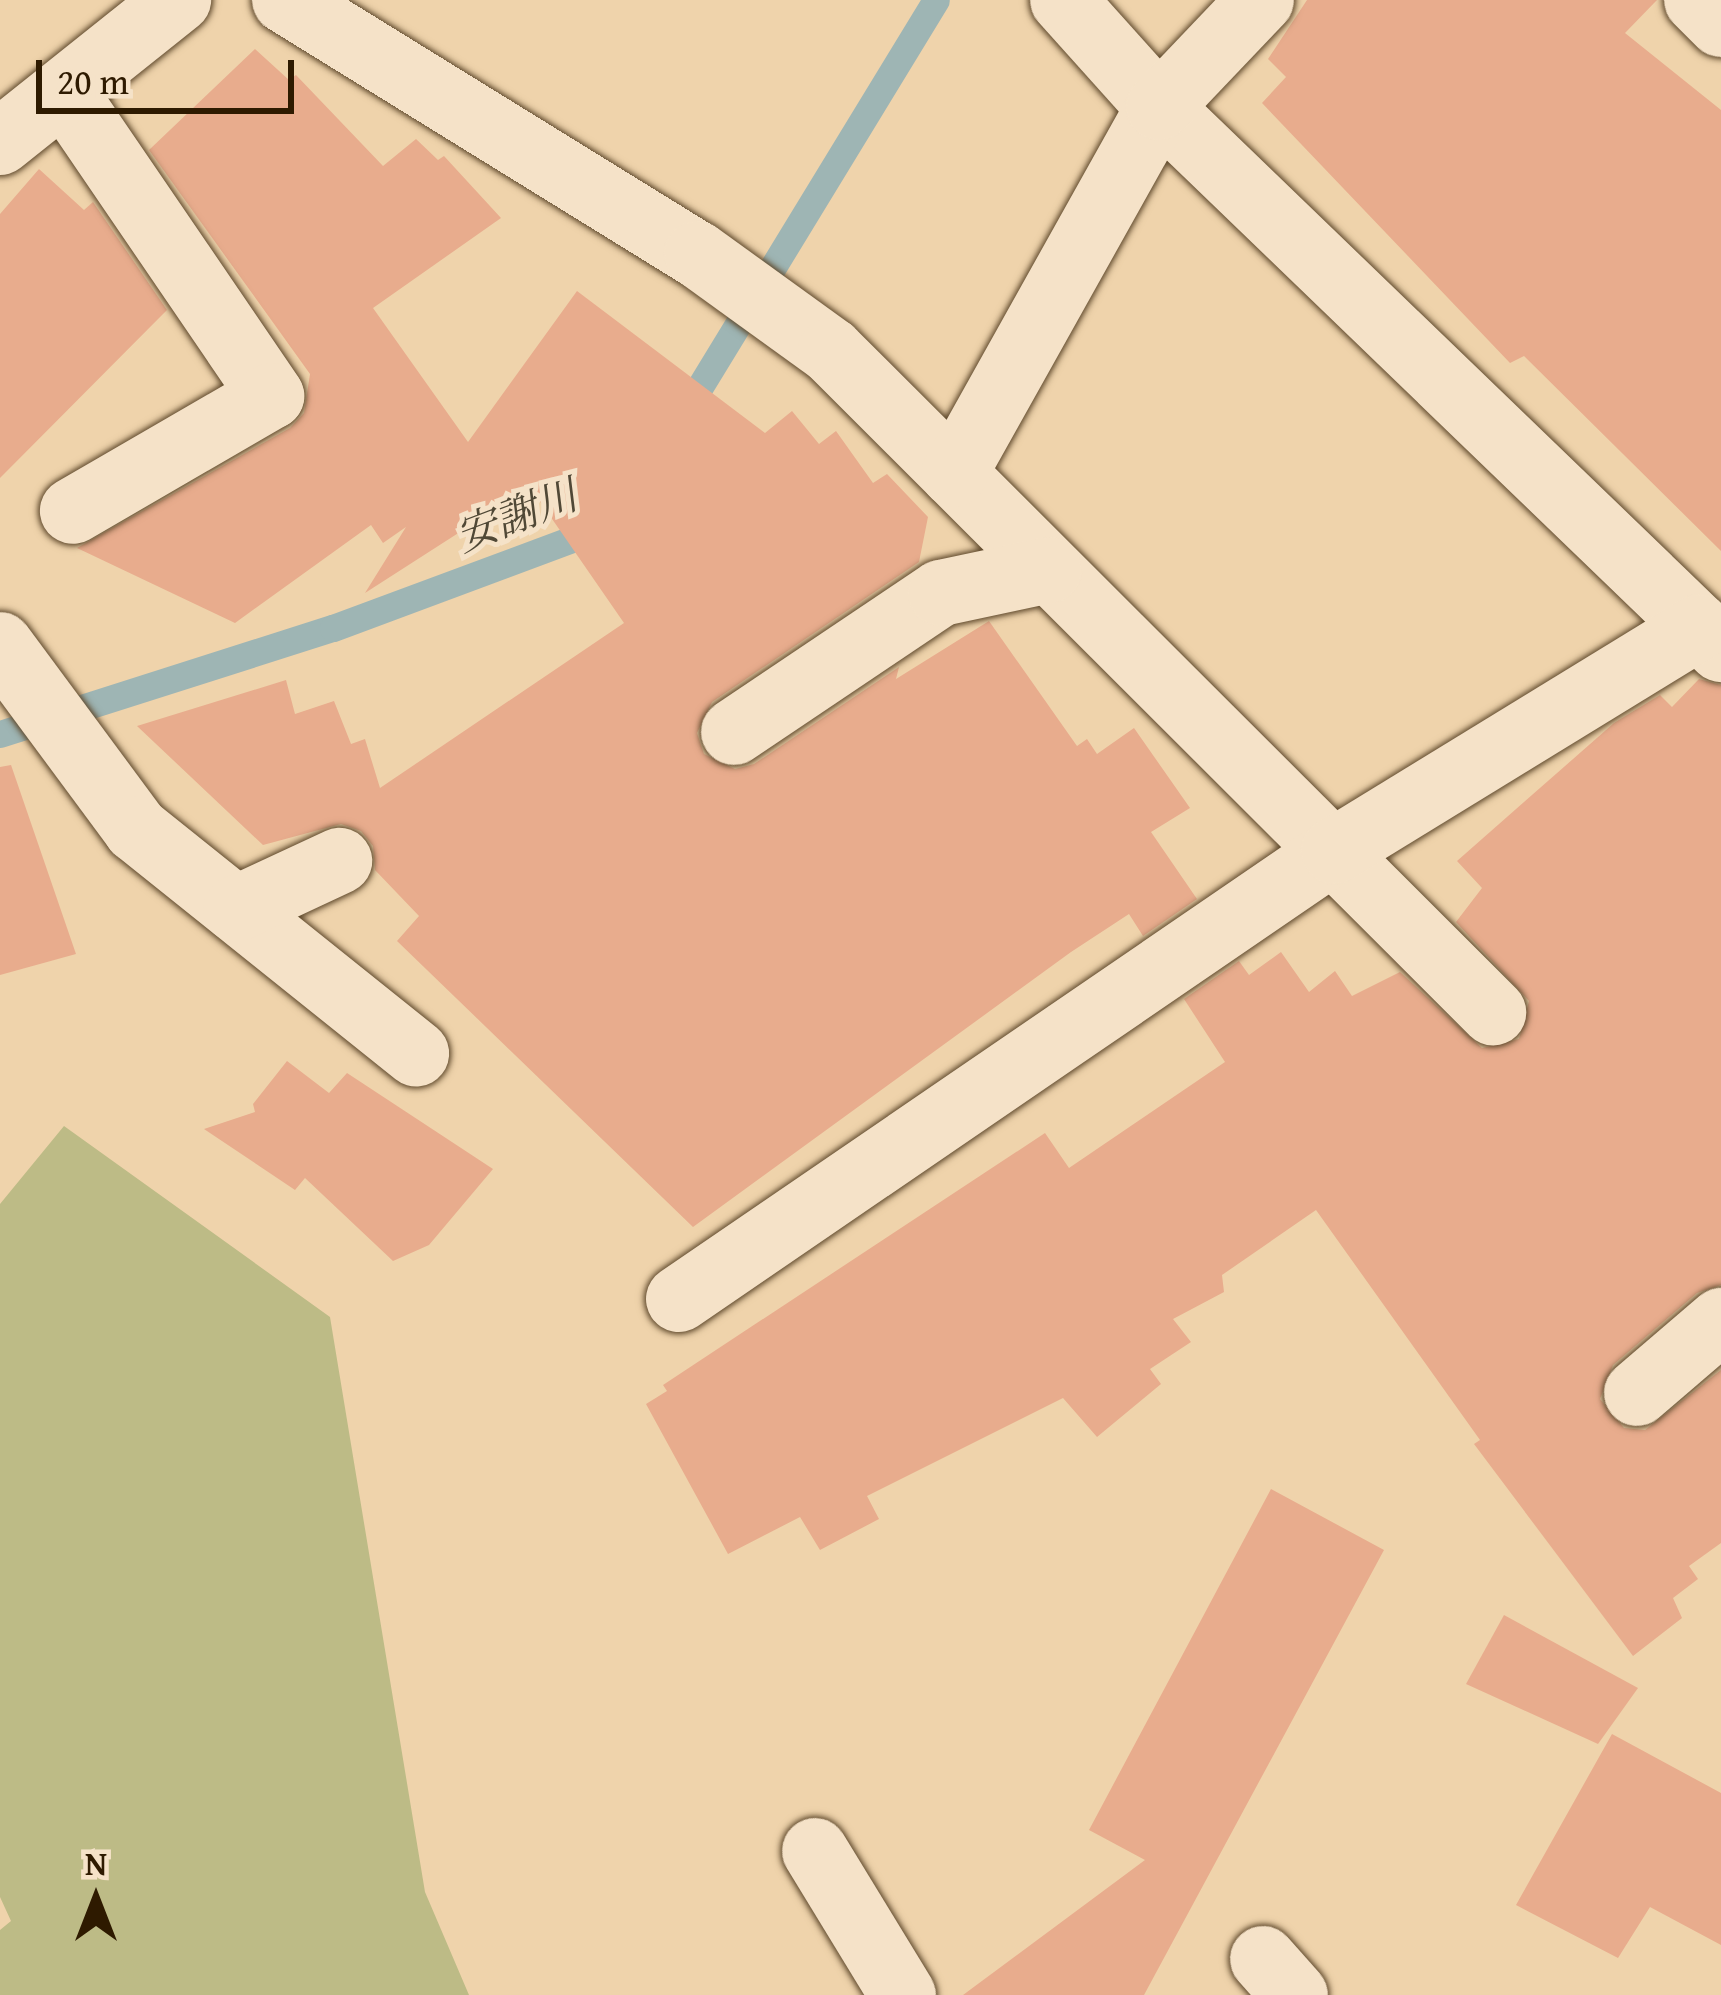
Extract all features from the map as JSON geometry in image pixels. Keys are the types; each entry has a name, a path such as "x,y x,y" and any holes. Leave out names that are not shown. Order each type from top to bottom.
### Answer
{"street":[{"path":"0,142 178,0"},
{"path":"285,0 697,254 830,351 1493,1012"},
{"path":"679,1299 1334,851 1710,638 1159,107 1063,0"},
{"path":"954,474 1159,107 1261,0"},
{"path":"1696,0 1721,24"},
{"path":"64,92 271,396 73,511"},
{"path":"734,732 941,592 1049,570"},
{"path":"11,663 136,830 416,1053"},
{"path":"236,909 339,861"},
{"path":"1637,1393 1721,1322"},
{"path":"815,1851 903,1995"}],"shaded area":[{"path":"64,1126 330,1317 425,1892 469,1995 0,1995 0,1930 11,1921 0,1897 0,1204"}],"building":[{"path":"1307,0 1657,0 1625,33 1721,110 1721,551 1524,356 1510,363 1262,103 1286,77 1268,59"},
{"path":"255,49 289,80 296,75 383,166 416,139 438,160 444,156 501,218 373,308 468,442 577,291 765,433 792,411 819,444 836,431 873,483 887,474 928,517 919,562 712,702 697,733 704,754 735,769 754,764 899,667 896,679 989,621 1077,746 1087,739 1097,754 1134,728 1190,808 1151,832 1197,899 1143,936 1129,914 693,1227 397,941 419,916 375,870 373,846 361,831 341,824 263,845 137,726 286,680 295,714 334,701 351,744 365,739 380,788 624,623 530,487 365,593 406,527 383,543 371,525 235,623 77,548 290,428 304,413 310,374 149,150"},
{"path":"39,169 84,210 93,202 167,310 0,478 0,214"},
{"path":"1699,679 1721,685 1721,1285 1697,1293 1613,1365 1600,1399 1624,1428 1645,1430 1721,1370 1721,1543 1689,1566 1698,1579 1673,1598 1682,1618 1633,1656 1474,1444 1480,1440 1316,1210 1222,1275 1224,1292 1173,1319 1191,1342 1150,1369 1161,1384 1097,1437 1063,1398 867,1496 879,1519 820,1550 800,1517 728,1554 646,1404 667,1391 663,1385 1045,1133 1069,1168 1225,1062 1184,999 1239,961 1249,975 1281,952 1309,992 1335,971 1352,996 1400,972 1482,1048 1519,1039 1529,1001 1456,922 1482,888 1457,861 1614,723 1660,695 1672,707"},
{"path":"11,765 76,954 0,975 0,767"},
{"path":"287,1061 329,1093 347,1073 493,1169 429,1245 393,1261 305,1178 295,1190 204,1129 255,1112 253,1104"},
{"path":"1271,1489 1384,1550 1144,1995 963,1995 1145,1860 1089,1830"},
{"path":"1504,1615 1638,1688 1598,1744 1466,1684"},
{"path":"1612,1734 1721,1793 1721,1945 1650,1907 1618,1958 1516,1905"}],"waterway":[{"name":"安謝川","path":"682,416 936,0"},
{"name":"安謝川","path":"0,734 333,628 602,528"}]}
